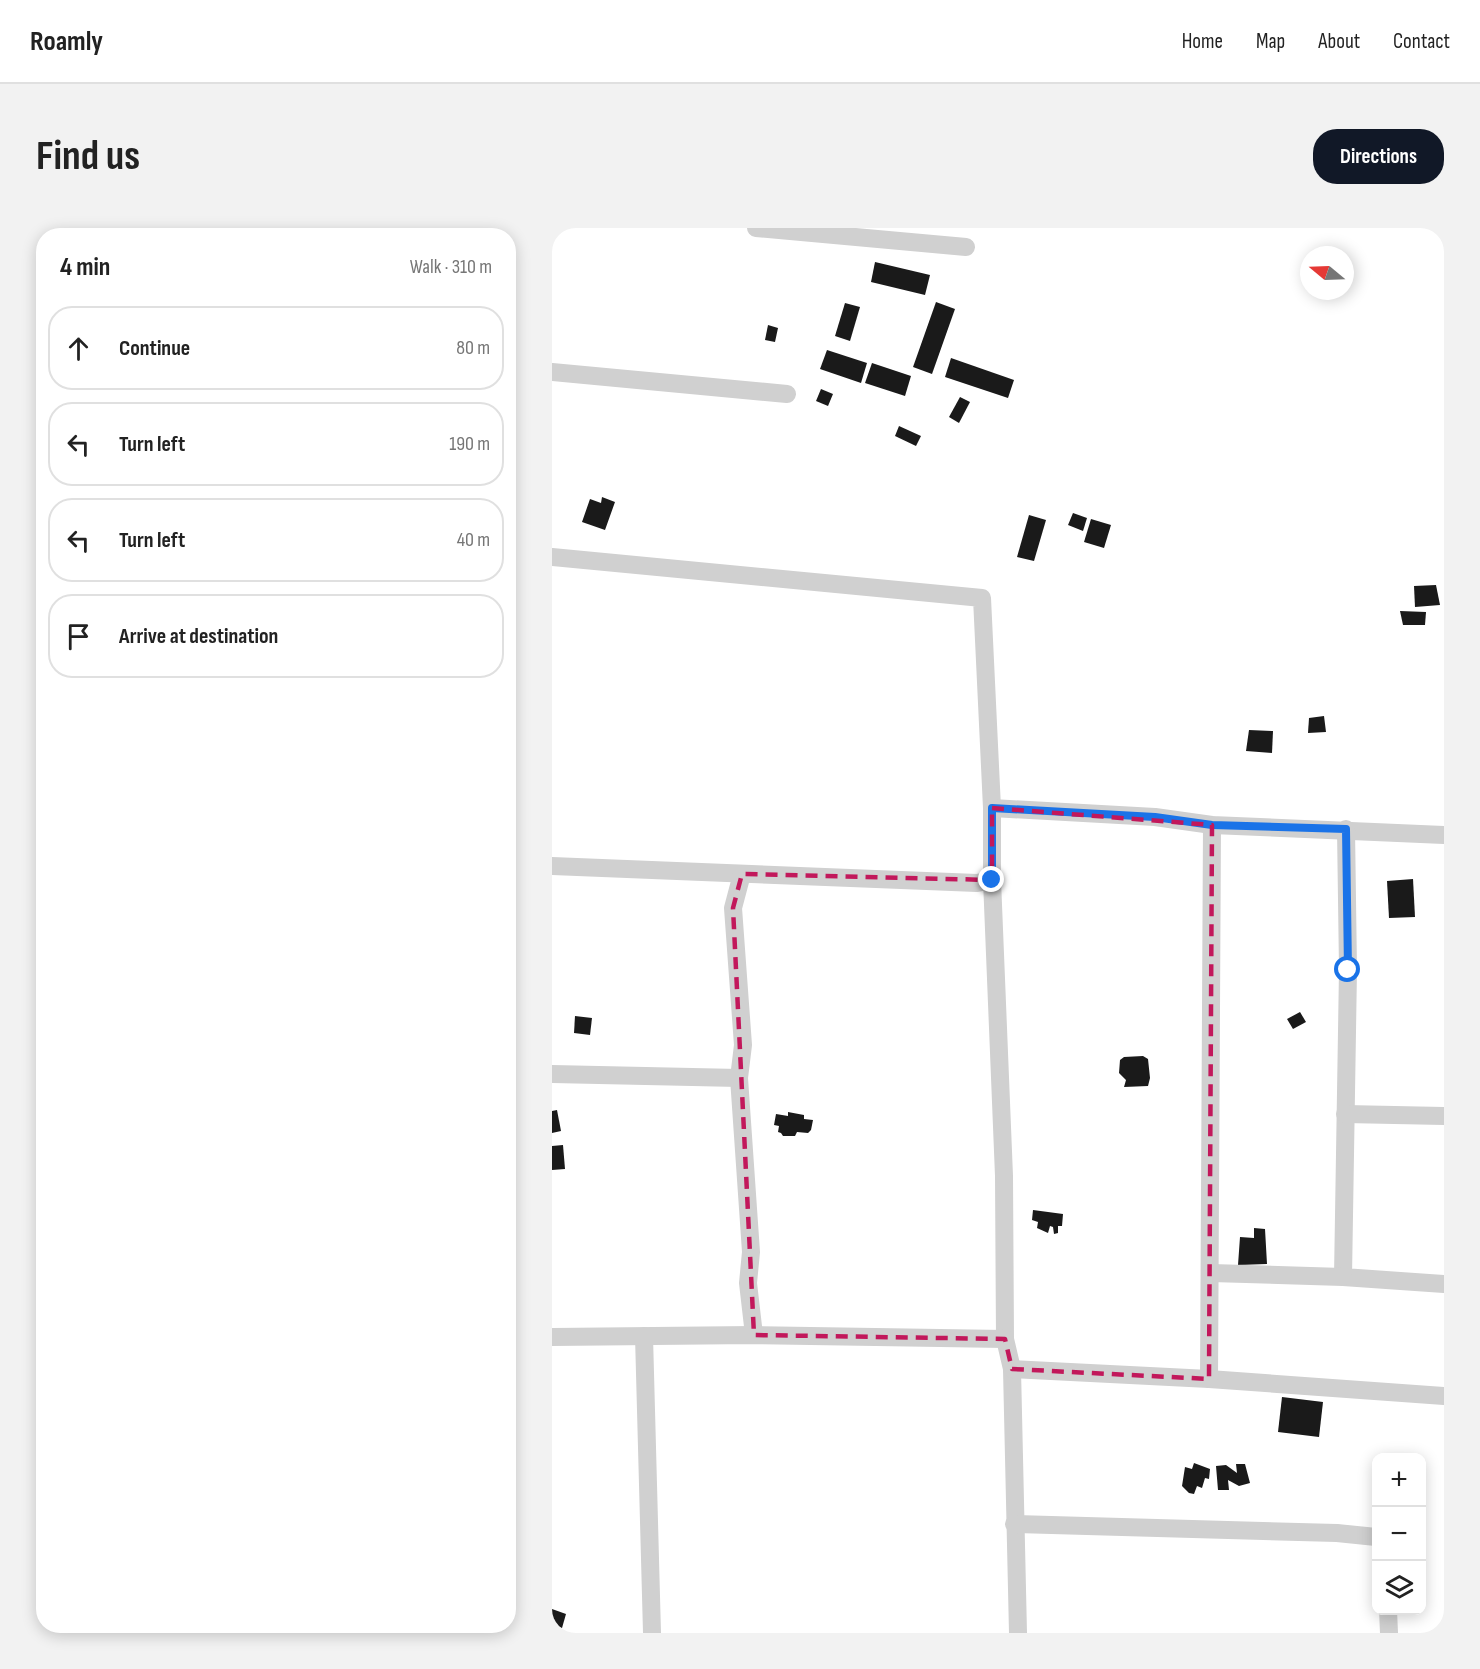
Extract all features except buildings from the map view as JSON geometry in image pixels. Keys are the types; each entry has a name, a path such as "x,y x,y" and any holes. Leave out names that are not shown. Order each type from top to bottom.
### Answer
{"street":[{"path":"756,228 966,247"},
{"path":"552,372 787,394"},
{"path":"552,557 982,598 992,808 992,880 1004,1176 1005,1339 1012,1369 1018,1633"},
{"path":"992,808 1155,817 1212,825 1444,835"},
{"path":"1209,1379 1212,825"},
{"path":"1342,1277 1348,970 1346,829"},
{"path":"552,866 977,883 992,880"},
{"path":"742,874 733,908 743,1045 739,1078 751,1252 748,1283 754,1335"},
{"path":"552,1074 739,1078"},
{"path":"1345,1114 1444,1116"},
{"path":"1211,1273 1342,1277 1444,1284"},
{"path":"552,1337 754,1335 1005,1339"},
{"path":"644,1336 652,1633"},
{"path":"1012,1369 1209,1379 1444,1396"},
{"path":"1014,1524 1337,1533 1372,1536"},
{"path":"1388,1615 1389,1633"}],"highlighted area":[{"path":"992,808 1212,825 1209,1379 1012,1369 1005,1339 754,1335 733,908 742,874 992,880"}],"route":[{"path":"992,880 992,808 1155,817 1212,825 1346,829 1348,970"}]}
